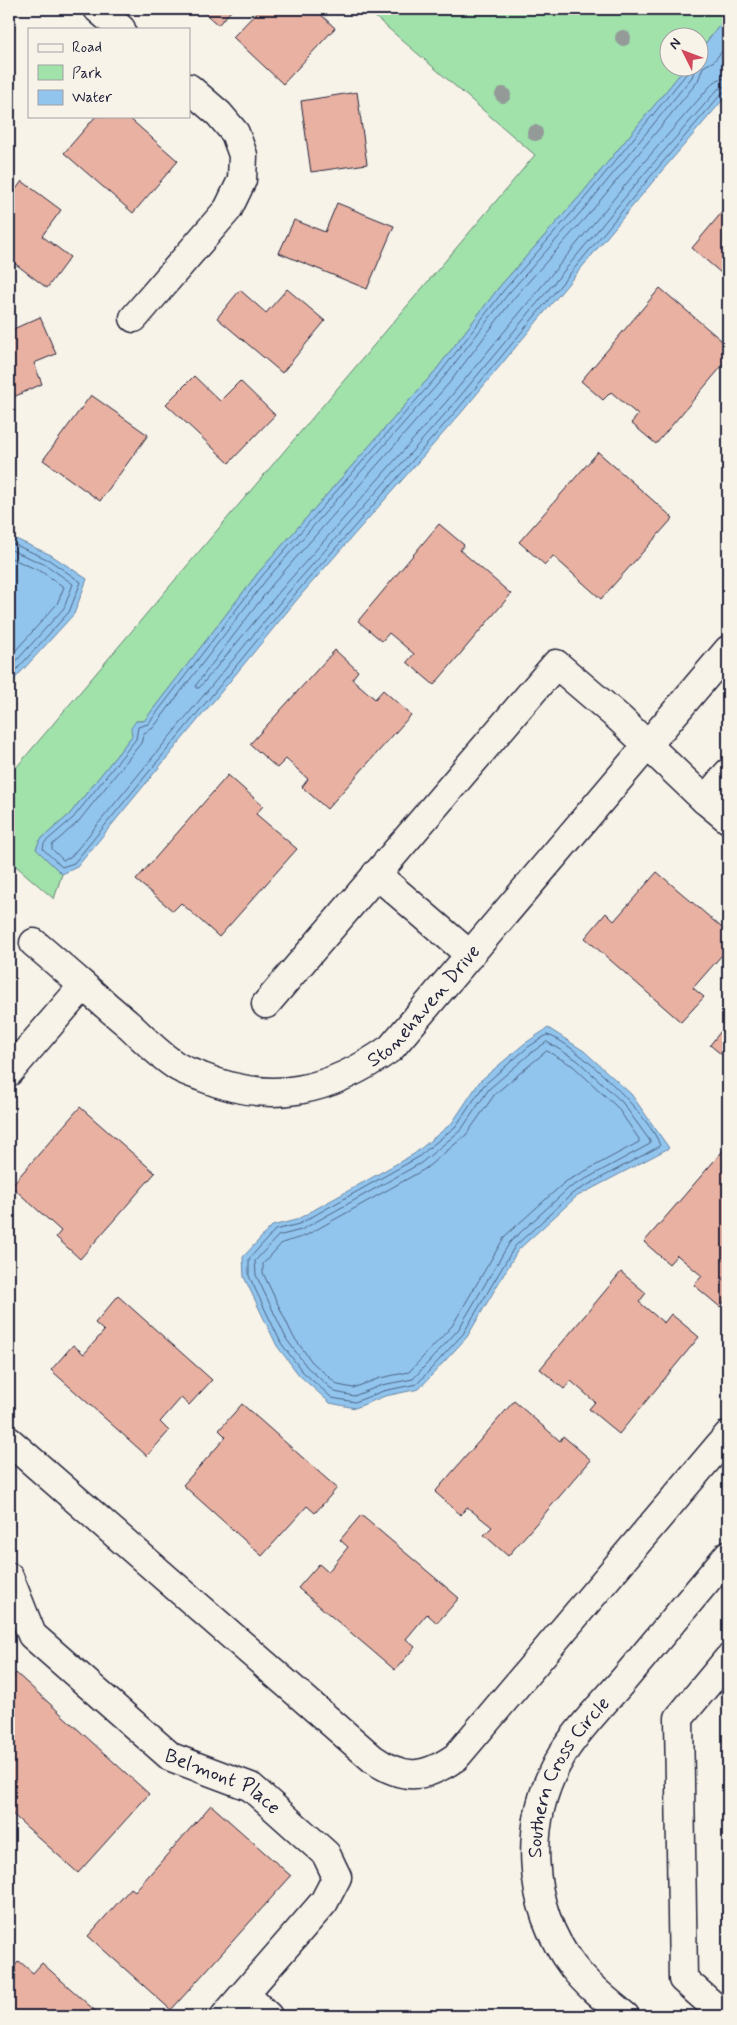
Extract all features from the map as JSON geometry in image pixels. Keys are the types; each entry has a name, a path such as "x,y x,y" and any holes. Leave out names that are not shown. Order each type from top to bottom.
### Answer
{"street":[{"path":"98,9 120,28"},
{"path":"134,318 228,209 242,180 243,155 235,133 220,114 190,89"},
{"name":"Stonehaven Drive","path":"34,943 178,1067 233,1088 264,1092 309,1088 331,1082 352,1073 391,1048 728,650"},
{"path":"266,1004 556,664 728,819"},
{"path":"706,800 728,773"},
{"path":"376,874 470,955"},
{"path":"9,1072 83,986"},
{"path":"9,1441 373,1759 386,1769 402,1774 421,1774 438,1769 456,1756 728,1435"},
{"name":"Southern Cross Circle","path":"625,2016 574,1968 550,1928 537,1882 535,1840 538,1818 544,1795 564,1752 728,1555"},
{"name":"Belmont Place","path":"9,1578 32,1635 171,1757 251,1787 326,1854 337,1876 324,1902 225,2016"},
{"path":"725,2016 683,1979 679,1718 728,1659"},
{"path":"245,1994 268,2016"}],"green space":[{"path":"366,9 728,9 728,15 710,38 710,28 660,28 660,78 677,78 580,196 500,286 436,370 258,573 144,721 136,721 132,736 69,815 40,840 36,849 62,874 54,899 9,860 9,776 535,155"}],"water":[{"path":"728,15 728,94 461,413 300,596 77,867 62,874 36,849 40,840 69,815 132,736 131,728 136,721 144,721 258,573 436,370 500,286 580,196 677,78 710,78 710,38"},
{"path":"9,536 51,555 87,579 74,614 9,685"},
{"path":"548,1028 584,1051 631,1094 669,1148 576,1197 518,1250 467,1337 419,1389 385,1396 355,1408 330,1403 299,1375 277,1346 244,1277 243,1257 272,1226 296,1220 414,1154 452,1123 480,1081 524,1044"}],"building":[{"path":"200,9 233,9 218,25"},
{"path":"260,9 315,9 335,28 283,84 233,37"},
{"path":"357,92 367,164 311,172 301,101"},
{"path":"94,118 129,118 178,161 133,213 64,153"},
{"path":"22,181 61,210 42,236 70,257 47,288 9,259 9,199"},
{"path":"337,203 394,226 367,289 279,253 294,220 325,232"},
{"path":"728,205 728,279 692,248"},
{"path":"660,288 728,346 728,359 656,444 631,423 638,415 611,392 603,400 581,381"},
{"path":"287,289 325,321 282,373 217,318 240,290 266,313"},
{"path":"40,317 56,354 34,363 42,384 9,399 9,331"},
{"path":"194,376 220,401 240,381 275,415 229,463 166,404"},
{"path":"91,395 148,435 100,501 43,460"},
{"path":"598,452 673,518 601,599 553,556 545,565 519,542"},
{"path":"439,524 464,545 460,550 511,594 434,685 407,662 414,654 389,633 382,641 358,621"},
{"path":"335,650 358,671 352,679 375,699 383,690 411,715 327,809 302,787 308,779 286,759 277,768 250,744"},
{"path":"228,775 263,806 256,814 297,849 219,937 181,903 173,911 136,880"},
{"path":"657,872 728,933 728,948 693,988 704,997 681,1022 585,938 606,913 614,921"},
{"path":"728,1022 728,1060 710,1045"},
{"path":"80,1107 155,1173 80,1259 56,1237 61,1231 11,1186"},
{"path":"727,1146 728,1297 720,1307 694,1285 702,1276 677,1255 669,1264 644,1242"},
{"path":"621,1272 646,1293 639,1302 664,1323 671,1314 699,1337 619,1434 589,1409 595,1402 571,1381 564,1389 540,1369"},
{"path":"118,1296 212,1380 189,1405 181,1398 160,1422 169,1431 147,1456 51,1370 73,1345 84,1354 104,1331 95,1323"},
{"path":"514,1401 560,1441 563,1436 591,1460 508,1556 484,1535 492,1527 467,1507 461,1515 435,1492"},
{"path":"242,1404 337,1488 315,1513 307,1506 262,1556 183,1485 226,1437 219,1430"},
{"path":"361,1515 459,1598 437,1623 427,1614 406,1639 415,1647 395,1670 298,1588 319,1564 328,1572 348,1547 340,1540"},
{"path":"16,1673 149,1794 78,1873 9,1811 9,1681"},
{"path":"211,1805 291,1876 171,2010 88,1936 131,1888 135,1891"},
{"path":"19,1961 33,1973 42,1963 101,2016 9,2016 9,1972"}]}
